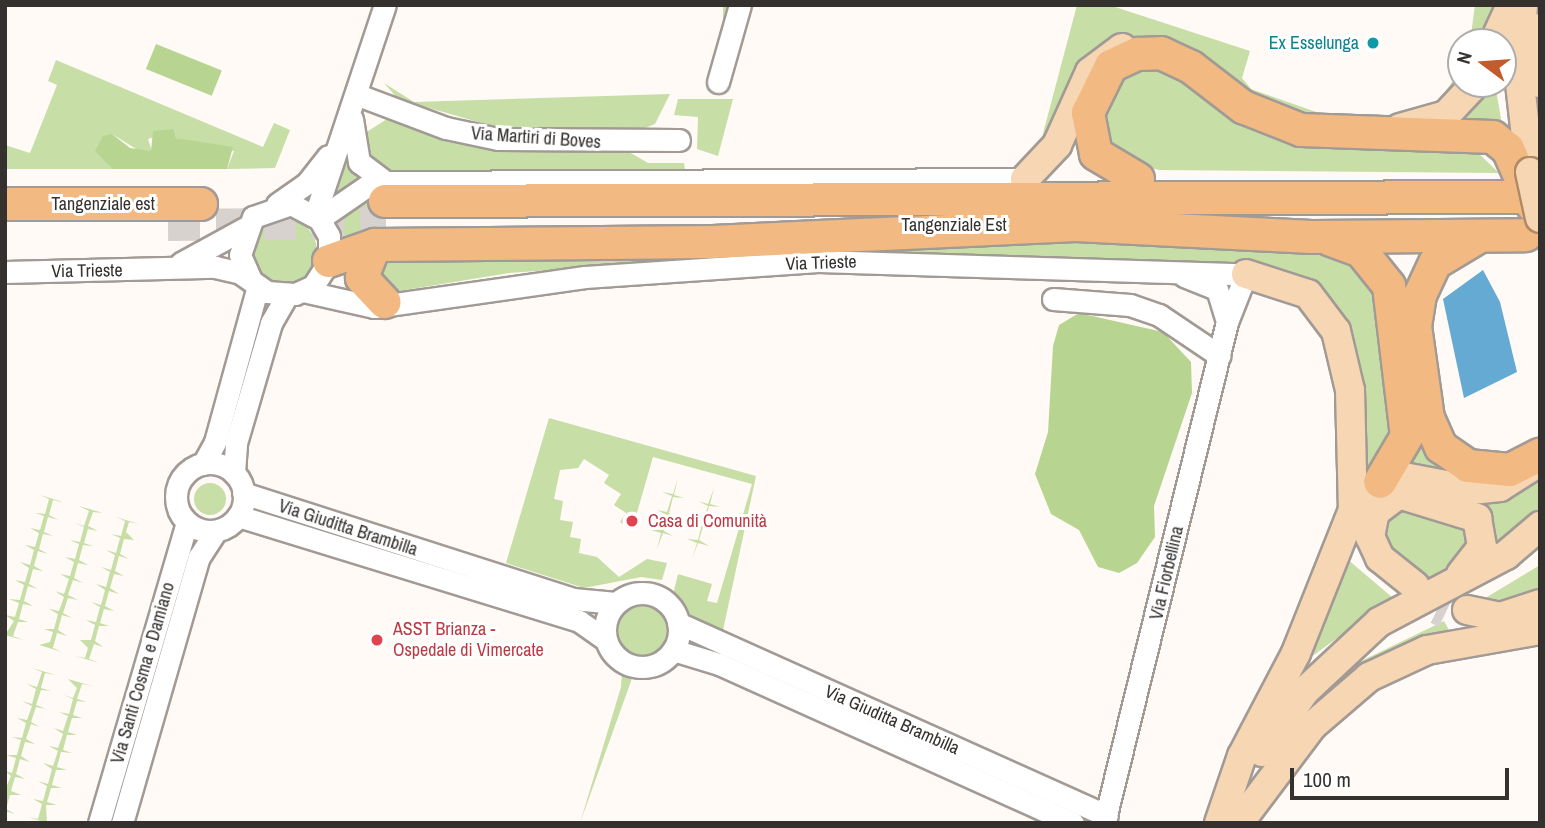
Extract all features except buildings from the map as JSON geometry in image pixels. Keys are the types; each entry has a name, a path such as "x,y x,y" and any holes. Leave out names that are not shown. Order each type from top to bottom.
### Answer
{"highway":[{"path":"1138,179 1096,154 1088,113 1111,66 1137,54 1161,53 1191,67 1243,107 1301,130 1493,137 1515,161 1530,211"},
{"path":"1025,179 1460,183 1530,211"},
{"name":"Tangenziale est","path":"5,204 201,204"},
{"path":"1530,211 1435,263 1420,295 1415,326 1428,418 1441,447 1468,466 1510,471 1540,457"},
{"name":"Tangenziale Est","path":"383,213 1530,211"},
{"name":"Tangenziale Est","path":"383,213 1076,225 1530,211"},
{"path":"328,264 383,213"},
{"path":"383,213 362,278 392,302"},
{"name":"Tangenziale est","path":"5,225 167,225"},
{"path":"1076,225 1312,237 1481,236"},
{"path":"1312,237 1361,251 1389,286 1407,436 1380,482"}],"main road":[{"path":"1500,28 1511,5"},
{"path":"1523,5 1519,75 1530,211"},
{"path":"1540,28 1540,83"},
{"path":"1025,179 1054,151 1090,72 1138,43 1174,46 1235,94 1277,117 1330,128 1432,121 1465,98"},
{"path":"1246,274 1308,295 1336,331 1350,390 1352,515 1360,562 1405,596"},
{"path":"1221,823 1242,756 1319,605 1352,515 1380,482 1411,477 1481,490 1516,481 1540,457"},
{"path":"1221,823 1292,708 1365,640 1405,596 1506,555 1540,526"},
{"path":"1365,640 1510,572 1540,550"},
{"path":"1508,633 1456,612 1500,618 1540,604"},
{"path":"1239,823 1338,698 1427,650 1508,633 1540,630"}],"street":[{"path":"317,217 385,5"},
{"path":"718,82 740,5"},
{"path":"355,105 359,162 383,213"},
{"name":"Via Martiri di Boves","path":"355,105 477,136 679,141"},
{"path":"277,204 307,183 340,141"},
{"path":"383,213 1025,179"},
{"path":"277,204 317,217 367,186 383,213"},
{"name":"Via Trieste","path":"170,268 245,228 277,204"},
{"name":"Via Trieste","path":"317,217 329,236 328,264 346,295 392,302"},
{"path":"216,531 187,523 176,504 178,483 203,464 215,442 254,283 240,255 245,228"},
{"name":"Via Trieste","path":"5,272 228,268 254,283 347,305 392,302 585,277 821,261 1162,269 1246,274"},
{"path":"238,516 243,493 234,473 236,443 271,323 295,293 328,264"},
{"name":"Via Fiorbellina","path":"1162,269 1217,289 1227,323"},
{"name":"Via Fiorbellina","path":"1106,819 1227,323 1246,274"},
{"path":"1053,299 1130,305 1159,315 1220,356"},
{"path":"203,464 234,473"},
{"name":"Via Giuditta Brambilla","path":"243,493 573,599 616,603 636,593 654,595 667,602 678,623 1106,819"},
{"name":"Via Giuditta Brambilla","path":"238,516 579,621 606,640 616,657 637,667 659,663 673,650 719,664 1073,823"},
{"name":"Via Santi Cosma e Damiano","path":"121,823 200,557 216,531 238,516"},
{"name":"Via Santi Cosma e Damiano","path":"99,823 187,523"},
{"path":"606,640 606,620 616,603"},
{"path":"673,650 678,623"}],"green space":[{"path":"723,5 728,5 728,82 723,82"},
{"path":"1077,5 1109,5 1250,51 1242,78 1251,89 1322,114 1403,115 1439,100 1447,89 1447,98 1431,115 1327,121 1255,100 1179,41 1140,36 1120,41 1036,160"},
{"path":"1475,5 1501,5 1491,28 1472,28"},
{"path":"156,44 222,71 212,96 146,69"},
{"path":"56,60 263,147 274,123 290,130 275,168 227,169 234,151 176,138 174,129 148,139 152,151 141,152 112,134 96,151 112,169 5,169 5,145 30,153 57,85 48,81"},
{"path":"1165,62 1221,103 1495,149 1502,172 1487,153 1477,152 1499,173 1159,170 1112,158 1096,105 1113,72"},
{"path":"384,83 414,102 670,94 655,124 633,133 513,132 398,99"},
{"path":"1469,98 1497,98 1503,130 1445,125"},
{"path":"678,99 733,99 718,156 697,149 698,117 674,115"},
{"path":"387,119 477,148 624,149 648,163 684,163 685,169 381,171 365,160 365,133"},
{"path":"174,129 176,138 233,147 227,169 112,169 95,151 103,136 112,134 130,148 151,151 153,131"},
{"path":"347,153 365,177 326,200 346,159"},
{"path":"380,189 380,233 339,243 330,220"},
{"path":"284,218 297,221 307,228 314,238 317,251 314,264 307,274 297,281 284,284 271,281 261,274 254,264 251,251 254,238 261,228 271,221"},
{"path":"1139,241 1335,249 1378,281 1400,425 1362,483 1349,342 1249,264 808,251 509,273 393,292 367,265 371,259"},
{"path":"1079,313 1163,332 1191,362 1192,393 1154,506 1155,537 1137,563 1119,573 1098,567 1079,530 1051,514 1035,474 1048,432 1053,346 1059,325"},
{"path":"549,418 756,476 722,635 685,615 673,595 678,574 712,584 707,601 717,603 752,484 653,457 632,530 620,522 626,513 614,505 621,494 604,483 609,475 584,459 578,468 560,470 554,499 563,501 560,520 573,522 570,537 581,539 579,553 597,557 619,577 647,559 667,563 662,580 641,577 584,588 506,563"},
{"path":"1415,428 1460,473 1396,469"},
{"path":"1540,475 1540,508 1495,552 1467,499"},
{"path":"678,478 674,495 684,498 673,497 669,513 678,518 668,515 664,531 673,536 663,533 657,549 661,533 651,530 662,530 667,515 657,510 667,512 672,496 662,492 673,494"},
{"path":"210,483 221,488 226,499 221,510 210,515 199,510 194,499 199,488"},
{"path":"714,488 710,504 720,507 709,506 705,522 714,527 704,524 699,540 709,546 698,543 692,559 697,543 687,539 698,540 702,524 693,519 703,522 708,506 698,501 708,504"},
{"path":"40,495 63,502 53,500 49,515 58,520 48,517 44,532 53,536 43,534 39,549 48,554 38,551 34,566 43,571 33,569 29,584 38,589 28,586 24,601 33,606 23,604 19,619 28,622 18,622 13,636 23,640 5,635 14,621 5,615 15,617 19,603 9,599 20,600 24,585 15,580 25,582 29,568 20,562 30,565 34,550 25,545 35,547 39,533 30,528 40,530 44,516 35,513 45,514 49,499"},
{"path":"1399,503 1448,510 1473,536 1451,570 1426,583 1392,560 1378,526"},
{"path":"79,506 103,513 93,512 88,526 98,531 88,529 84,543 93,546 83,545 79,560 88,565 78,563 74,578 83,583 73,580 68,595 78,600 68,598 63,613 72,618 62,615 58,630 67,636 57,633 53,648 62,652 39,645 50,642 53,632 44,629 54,629 58,614 49,609 59,611 64,597 55,591 64,594 69,579 60,574 70,576 74,562 65,557 75,559 79,544 70,540 80,542 84,527 75,523 84,526 89,511"},
{"path":"116,517 139,524 129,522 126,532 134,540 124,539 120,554 129,559 119,556 115,571 124,576 114,574 110,588 119,594 109,591 105,606 114,611 104,609 100,623 109,626 99,626 95,641 103,647 94,644 89,659 99,663 75,656 85,658 88,648 80,640 91,640 95,625 86,620 96,622 100,607 91,602 101,605 105,590 96,584 106,587 110,572 101,567 111,570 115,555 106,550 116,553 120,538 111,534 121,536 125,521"},
{"path":"1346,558 1393,598 1311,657 1270,713"},
{"path":"1540,565 1540,595 1516,608 1477,603"},
{"path":"642,604 652,606 660,612 666,620 666,640 660,648 652,654 642,656 632,654 624,648 618,640 616,630 618,620 624,612 632,606"},
{"path":"1444,621 1449,630 1442,639 1263,766 1313,699 1351,666"},
{"path":"32,668 56,675 45,673 41,688 51,691 41,690 36,705 46,709 36,707 31,722 40,727 31,724 26,739 35,744 25,742 21,756 30,762 20,759 16,774 25,779 15,777 11,791 21,795 10,795 6,809 15,814 5,811 5,790 11,776 5,771 12,773 16,758 6,755 17,755 21,740 12,737 22,738 26,723 17,718 27,720 32,706 22,701 32,704 36,689 27,684 37,687 42,672"},
{"path":"622,670 634,673 580,823 621,687"},
{"path":"68,679 92,686 82,684 77,699 87,702 77,701 73,715 82,718 72,718 68,732 77,735 67,735 63,750 72,753 61,752 57,767 67,770 56,770 52,785 62,788 51,788 47,802 57,805 46,805 47,823 28,817 38,819 42,804 33,799 43,801 47,786 38,781 48,784 52,769 43,763 53,766 58,751 49,746 58,748 63,734 54,728 63,731 68,716 59,712 69,714 73,699 64,695 73,698 77,688"}],"water":[{"path":"1483,270 1500,302 1517,372 1464,398 1443,299"}],"tunnel":[{"path":"168,225 386,223"},
{"path":"1399,592 1445,614"}],"place":[{"name":"Ex Esselunga","path":"1373,43"},
{"name":"Casa di Comunità","path":"632,521"},
{"name":"ASST Brianza - Ospedale di Vimercate","path":"377,640"}]}
